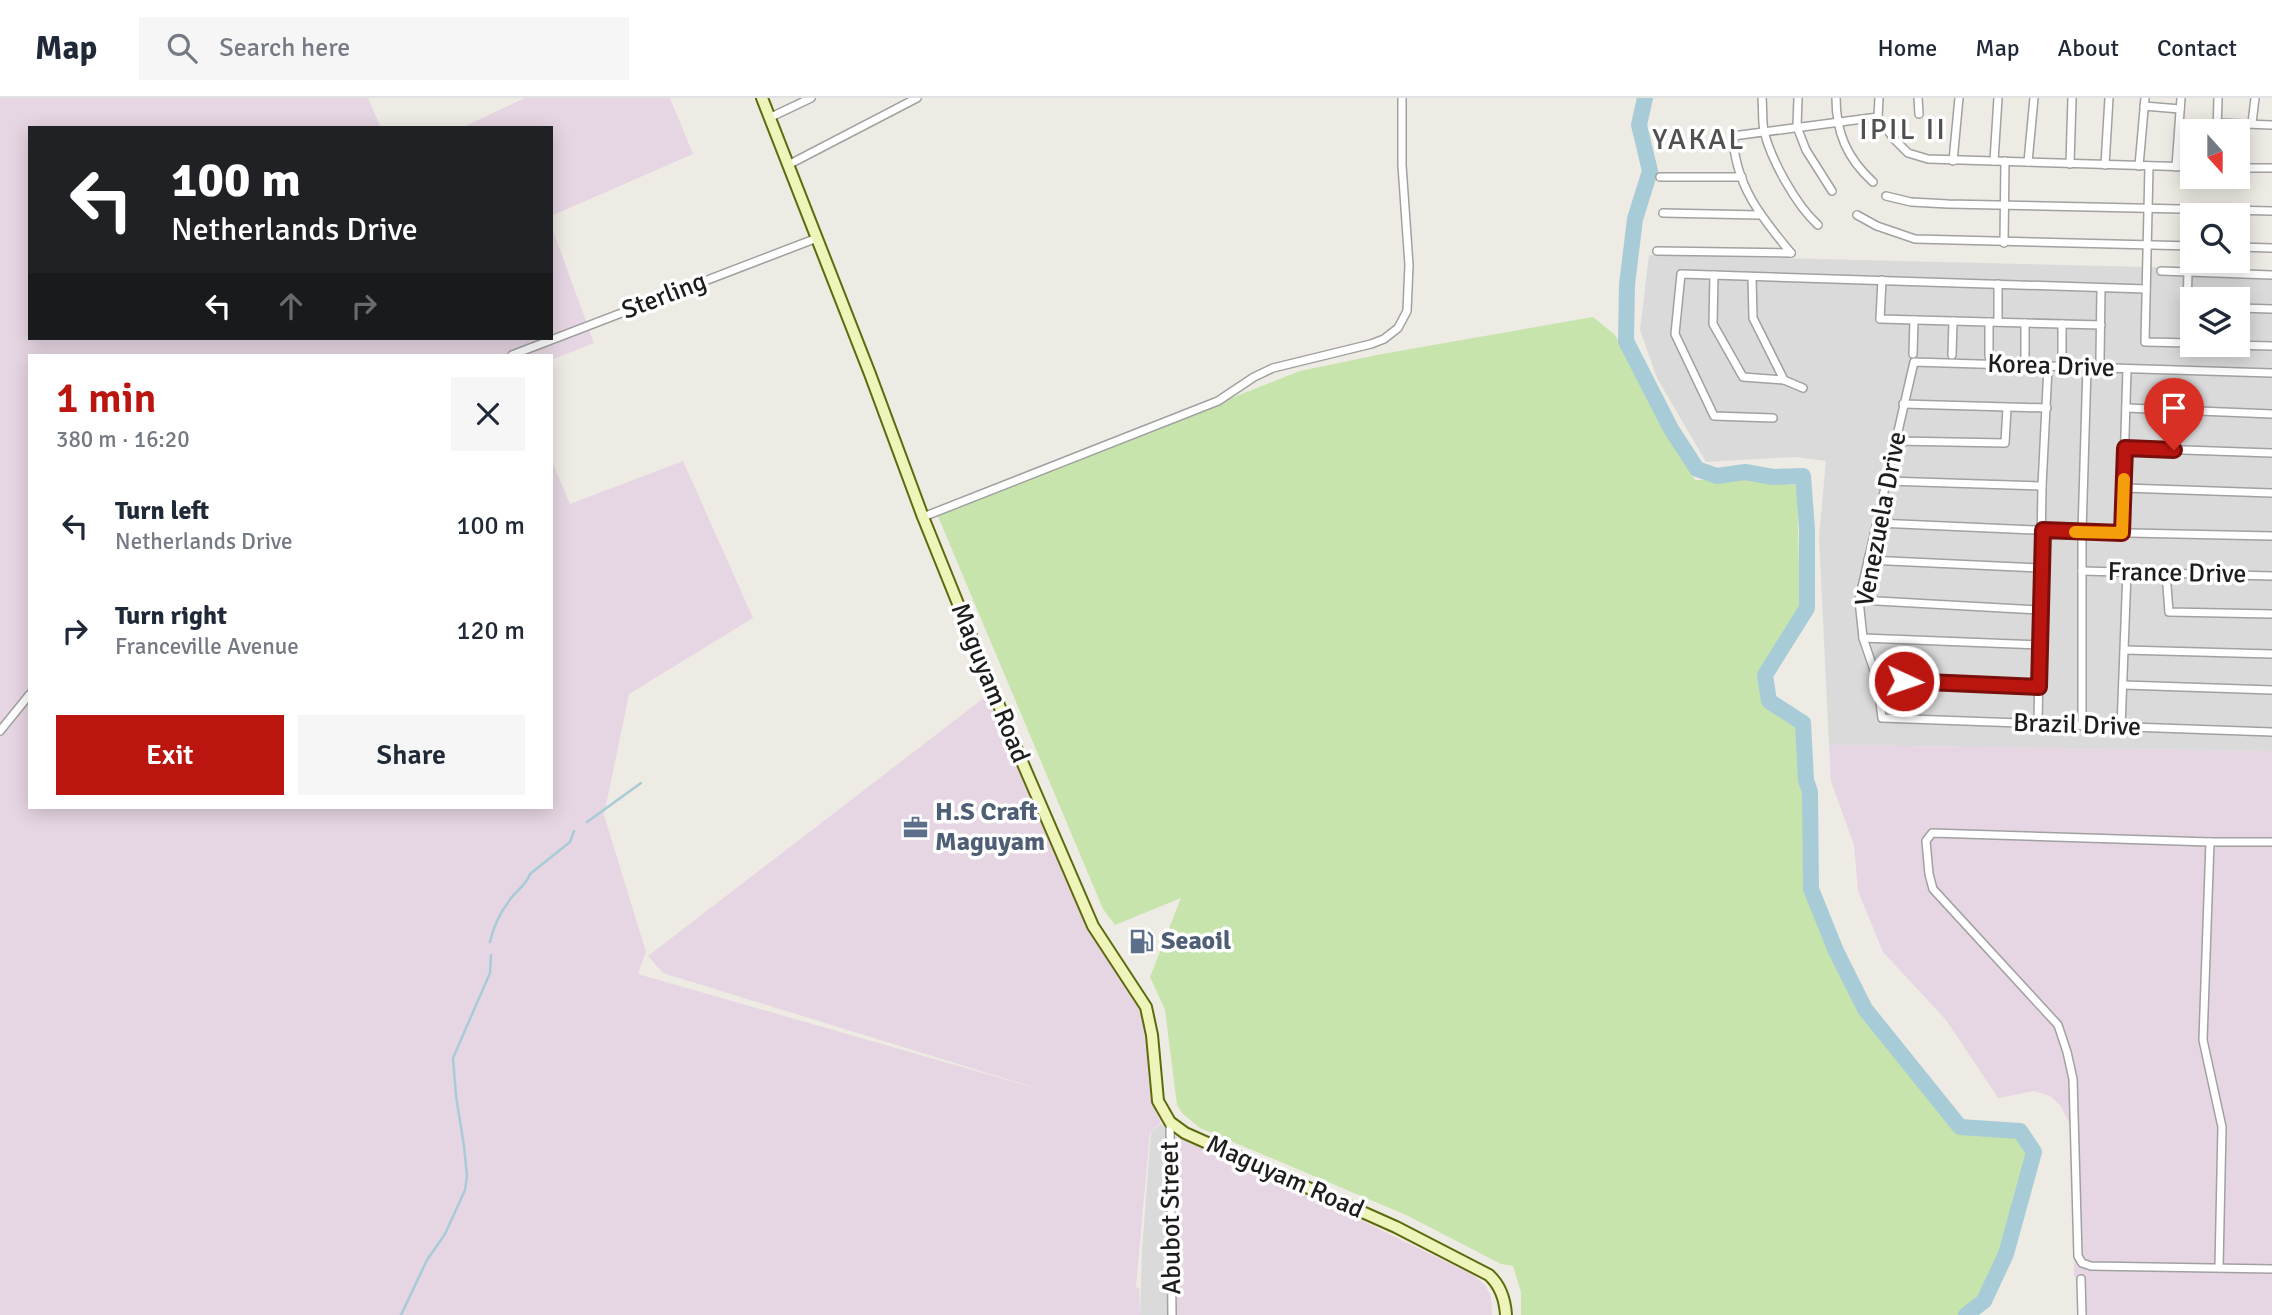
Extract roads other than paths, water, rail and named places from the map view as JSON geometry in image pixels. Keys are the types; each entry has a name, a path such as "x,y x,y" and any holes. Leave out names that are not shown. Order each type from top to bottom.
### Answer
{"main road":[{"name":"Maguyam Road","path":"762,98 923,517 1017,750 1093,926 1146,1007 1152,1035 1156,1093 1163,1112 1170,1122 1185,1133 1396,1227 1489,1275 1497,1283 1506,1315"}],"street":[{"path":"769,117 811,98"},
{"path":"788,165 917,98"},
{"path":"923,517 1218,401 1273,368 1371,344 1384,339 1398,328 1407,311 1409,265 1402,165 1402,98"},
{"path":"1762,98 1764,131 1788,186 1818,225"},
{"path":"1798,98 1797,127 1806,149 1832,191"},
{"path":"1836,98 1836,123 1857,167 1873,182"},
{"path":"1879,98 1878,117 1894,139 1908,153 1928,159 2180,167"},
{"path":"1918,98 1919,114"},
{"path":"1953,160 1959,98"},
{"path":"1994,161 1998,98"},
{"path":"2028,162 2034,98"},
{"path":"2070,164 2072,98"},
{"path":"2105,165 2109,98"},
{"path":"2176,167 2181,98"},
{"path":"2217,119 2218,98"},
{"path":"2255,98 2252,123 2272,125"},
{"path":"2139,166 2144,102 2180,109"},
{"path":"1657,251 1791,253 1759,215 1734,158 1733,136 1878,117"},
{"path":"2004,243 2005,161"},
{"path":"2149,166 2145,342 2180,343"},
{"path":"2250,168 2272,168"},
{"path":"1660,177 1742,177"},
{"path":"1885,196 1911,202 2272,211"},
{"path":"1663,213 1759,215"},
{"path":"1857,215 1877,226 1915,239 2180,245"},
{"name":"Sterling","path":"553,339 817,238"},
{"path":"2250,247 2272,248"},
{"path":"2161,271 2180,272"},
{"path":"2216,273 2272,275"},
{"path":"1773,418 1714,416 1675,334 1681,274 2146,289"},
{"path":"1714,275 1713,324 1743,377 1784,380 1803,388"},
{"path":"1752,276 1753,318 1784,380"},
{"path":"1882,280 1880,319 2101,325"},
{"path":"1998,284 1998,322"},
{"path":"2100,359 2101,288"},
{"path":"2250,308 2272,309"},
{"name":"Venezuela Drive","path":"1882,718 1877,679 1863,638 1859,600 1914,358 1914,320"},
{"path":"1952,355 1953,321"},
{"path":"1989,322 1989,356"},
{"path":"2025,323 2025,357"},
{"path":"2062,358 2063,324"},
{"name":"Sterling","path":"515,354 551,340"},
{"path":"2250,345 2272,346"},
{"name":"Korea Drive","path":"1914,358 2048,366 2272,373"},
{"path":"2038,724 2042,486 2048,366"},
{"path":"2082,726 2082,532 2087,367"},
{"path":"2122,533 2127,369"},
{"path":"1903,404 2047,408"},
{"path":"1896,441 2005,443 2007,408"},
{"path":"2126,408 2272,414"},
{"path":"2125,448 2272,453"},
{"path":"1887,481 2042,486"},
{"path":"2124,488 2272,493"},
{"path":"1877,523 2082,532 2272,536"},
{"path":"1868,560 2041,568"},
{"name":"France Drive","path":"2082,571 2272,576"},
{"path":"2121,727 2127,572"},
{"path":"2166,573 2169,612 2272,614"},
{"path":"1859,600 2040,610"},
{"path":"1863,638 2041,645"},
{"path":"2125,650 2272,654"},
{"path":"1877,679 2039,687"},
{"path":"2124,685 2272,690"},
{"path":"0,731 28,696"},
{"name":"Brazil Drive","path":"1882,718 2272,732"},
{"path":"2272,842 1933,833 1926,842 1933,889 2058,1025 2073,1079 2078,1256 2082,1263 2091,1266 2272,1269"},
{"path":"2210,842 2203,1040 2222,1127 2219,1267"},
{"name":"Abubot Street","path":"1170,1122 1172,1315"},
{"path":"2081,1279 2082,1315"}],"waterway":[{"path":"1645,98 1639,125 1650,171 1635,219 1627,285 1626,341 1671,429 1697,469 1717,476 1745,472 1773,477 1803,476 1807,529 1807,608 1765,675 1769,701 1803,723 1806,780 1810,792 1811,889 1836,951 1865,1009 1960,1127 2020,1131 2034,1152 2006,1254 1984,1301 1966,1315"},
{"path":"587,822 641,783"},
{"path":"490,942 497,921 511,897 530,874 570,842 574,831"},
{"path":"401,1315 427,1260 445,1234 465,1190 467,1176 453,1058 490,973 491,955"}],"place":[{"name":"H.S Craft Maguyam","path":"915,827"},
{"name":"Seaoil","path":"1141,941"}],"district":[{"name":"IPIL II","path":"1903,129"},
{"name":"YAKAL","path":"1699,139"}]}
